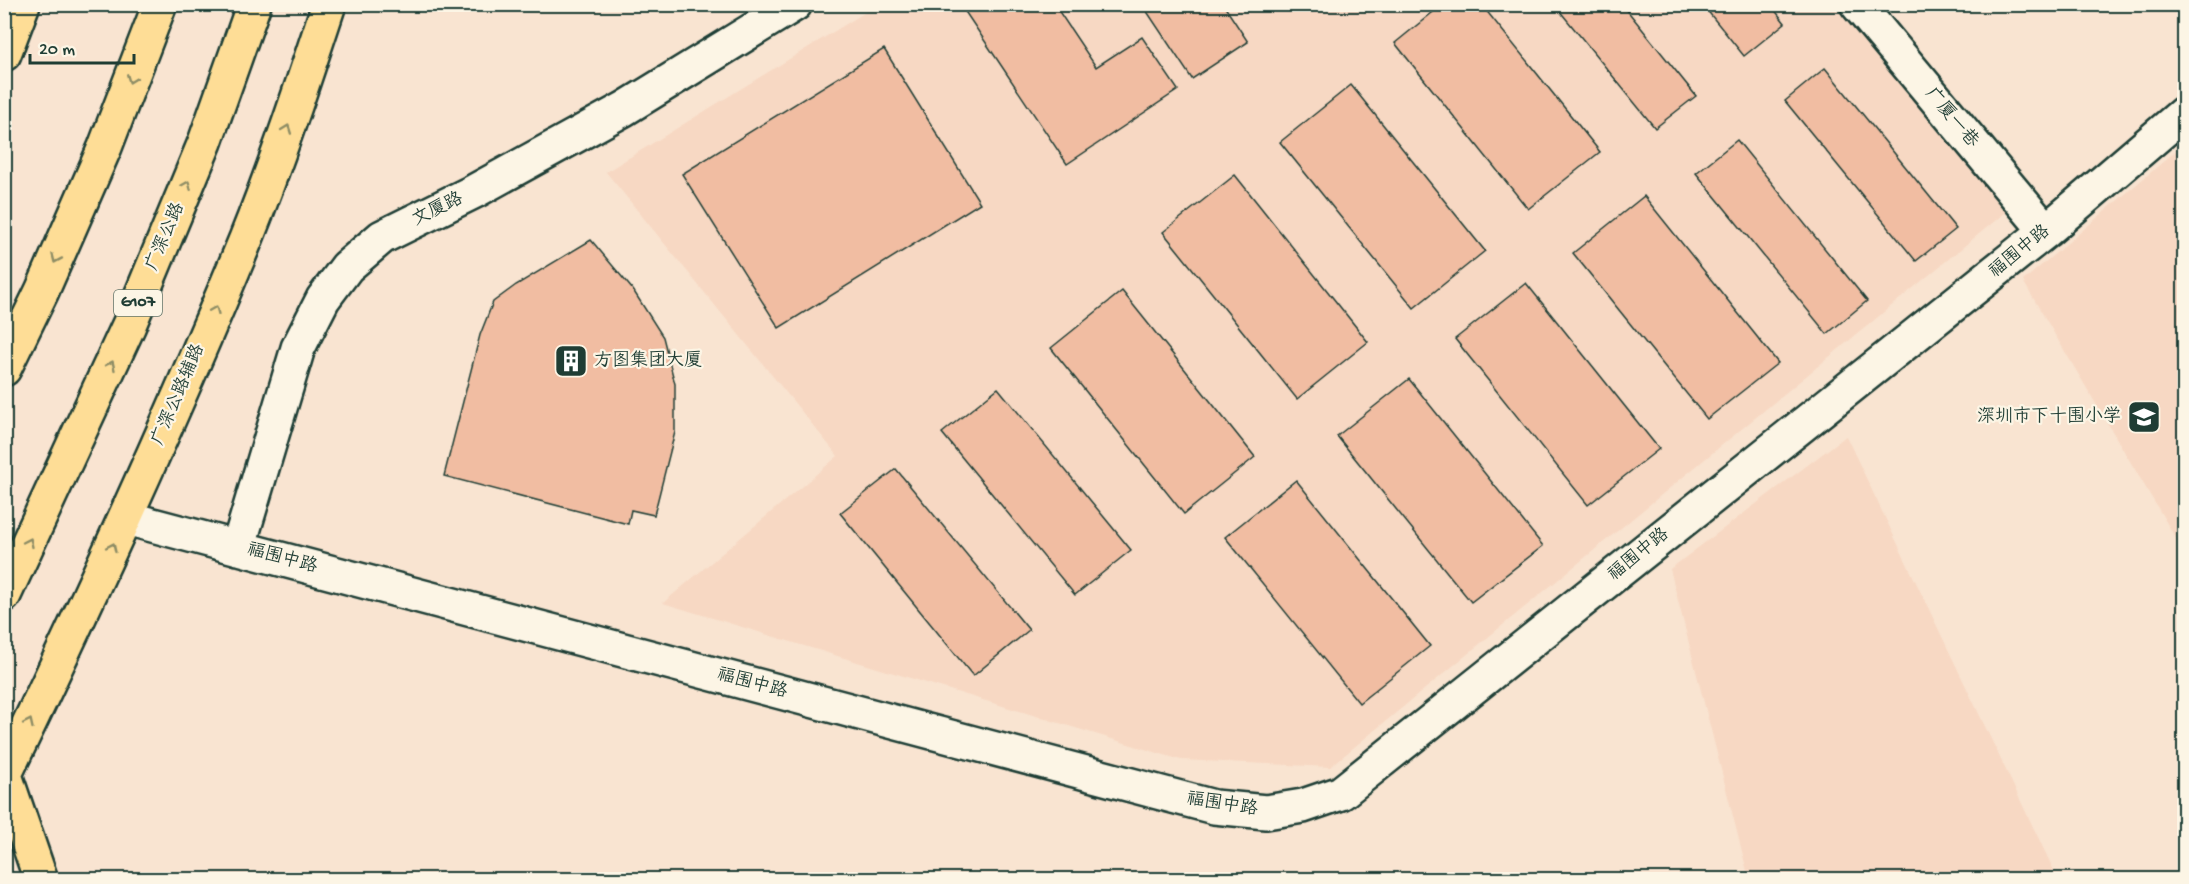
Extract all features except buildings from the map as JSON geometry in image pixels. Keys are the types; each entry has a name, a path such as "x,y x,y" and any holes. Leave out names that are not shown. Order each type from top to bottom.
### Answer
{"main road":[{"path":"4,54 23,4"},
{"path":"4,369 42,291 105,147 160,4"},
{"name":"广深公路","path":"4,595 129,325 205,142 254,4"},
{"name":"广深公路辅路","path":"5,776 126,518 246,237 298,97 329,4"},
{"path":"5,776 41,879"}],"street":[{"name":"文厦路","path":"238,548 298,348 323,299 346,267 382,237 475,191 624,109 795,4"},
{"name":"广厦一巷","path":"1857,4 2046,231"},
{"name":"福围中路","path":"126,518 1214,807 1266,812 1303,806 1341,793 2046,231 2184,113"}],"shaded area":[{"path":"1833,4 2007,211 1330,767 1181,760 663,603 838,456 606,172 877,5"},
{"name":"深圳市下十围小学","path":"2184,144 2184,552 2023,281"},
{"path":"1846,436 2058,879 1749,879 1670,569"}],"place":[{"name":"方图集团大厦","path":"571,361"},
{"name":"深圳市下十围小学","path":"2144,417"}]}
